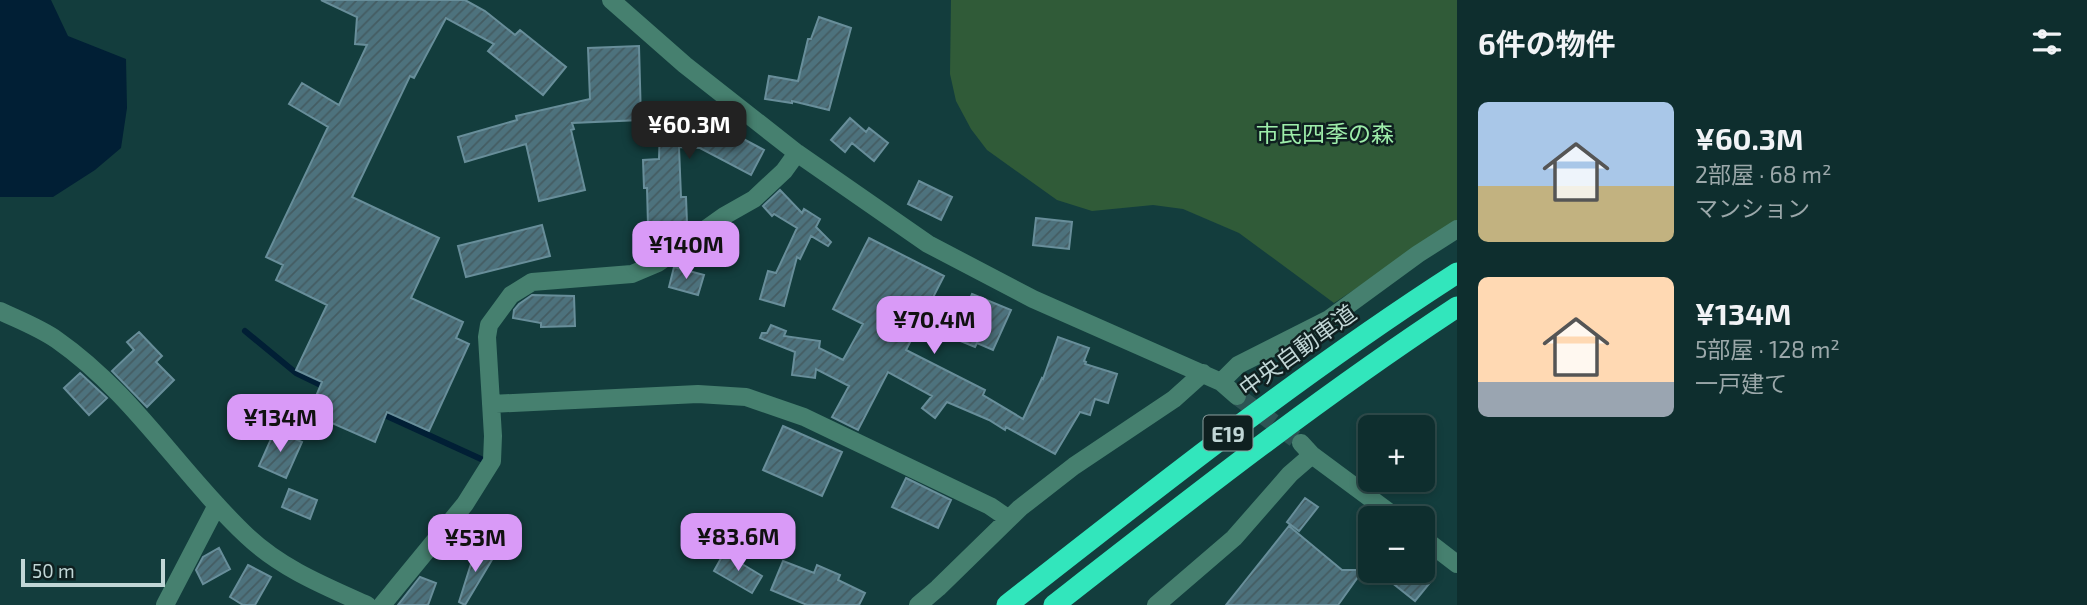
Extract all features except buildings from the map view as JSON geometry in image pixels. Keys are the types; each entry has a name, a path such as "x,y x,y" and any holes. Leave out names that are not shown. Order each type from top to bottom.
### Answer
{"highway":[{"name":"中央自動車道","path":"1007,605 1291,385 1457,273"},
{"name":"E19","path":"1054,605 1311,407 1457,307"}],"street":[{"path":"611,0 685,65 797,153 928,244 1033,299 1203,373 1221,382 1237,397"},
{"path":"382,605 465,504 492,461 487,337 489,325 511,295 532,282 632,274 657,263 724,216 754,200 785,171 797,153"},
{"path":"1221,382 1238,365 1329,319 1457,229"},
{"path":"0,311 56,339 92,367 249,538 293,571 368,605"},
{"path":"918,605 1009,519 1074,466 1174,399 1203,373"},
{"path":"491,404 698,394 746,397 804,417 990,506 1009,519"},
{"path":"1156,605 1234,538 1290,474 1306,449 1381,506"},
{"path":"165,605 217,505"},
{"path":"1435,547 1457,564"}],"green space":[{"name":"市民四季の森","path":"951,0 1457,0 1457,222 1334,303 1239,233 1183,209 1153,205 1092,211 1057,200 987,150 971,129 956,101 950,74"}],"water":[{"path":"0,0 51,0 68,36 126,59 127,108 121,148 95,170 53,197 0,197"}],"waterway":[{"path":"245,331 296,373 327,388"},
{"path":"378,412 481,459"}],"tunnel":[{"path":"1237,396 1301,443"}]}
